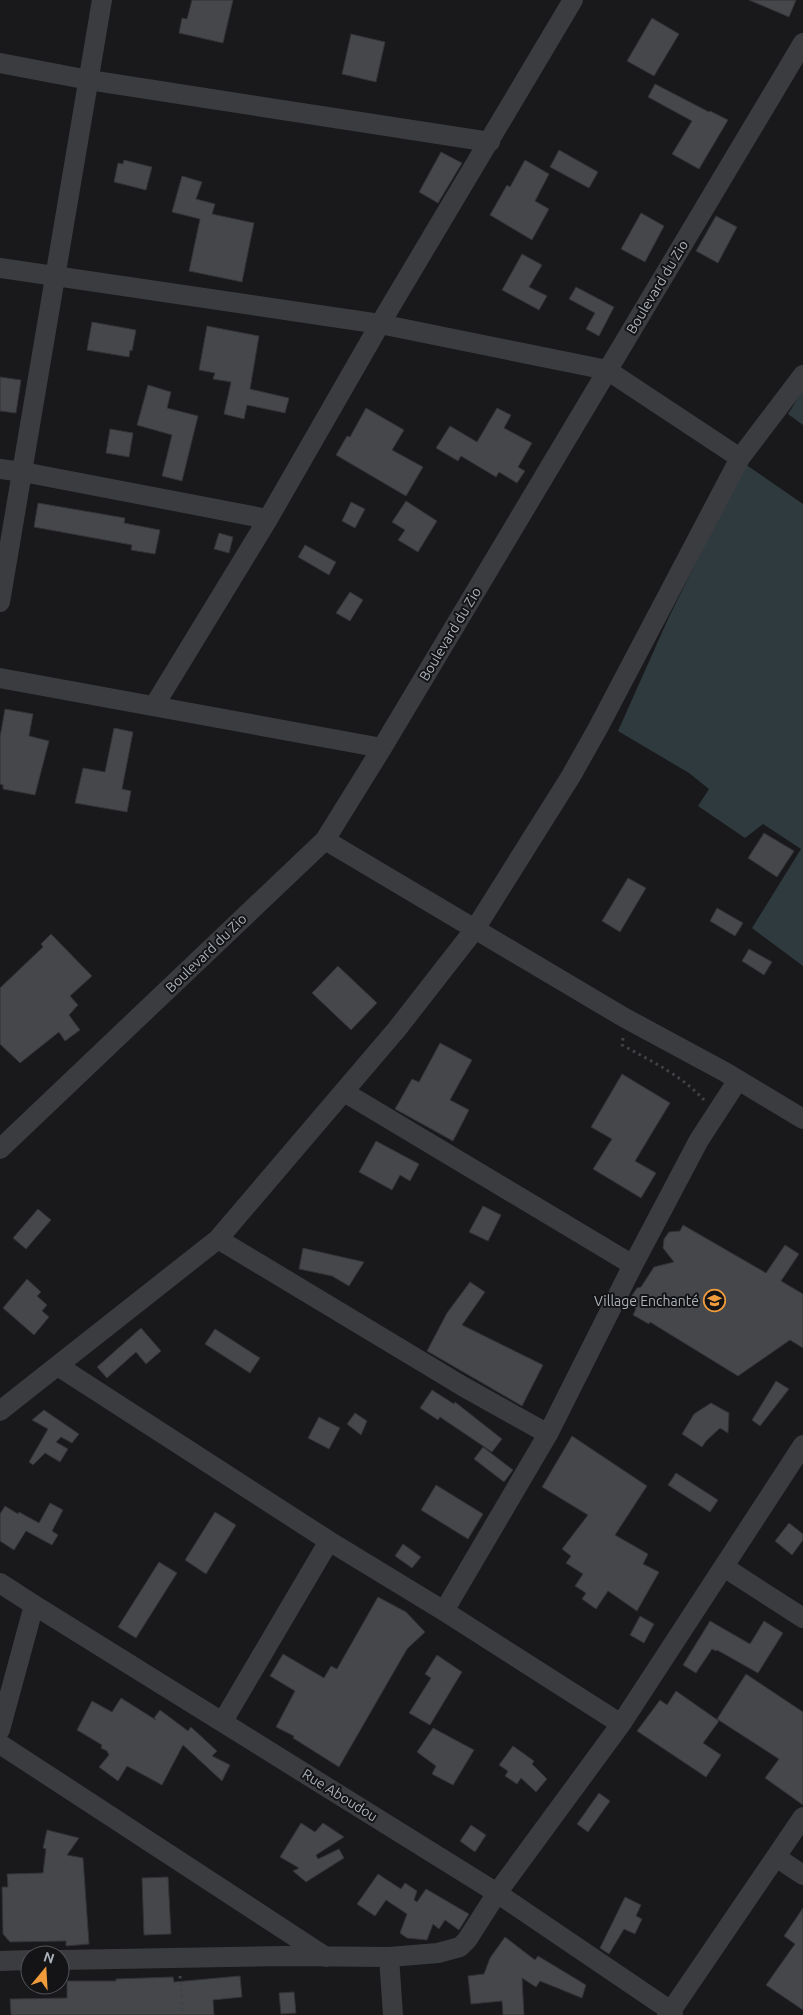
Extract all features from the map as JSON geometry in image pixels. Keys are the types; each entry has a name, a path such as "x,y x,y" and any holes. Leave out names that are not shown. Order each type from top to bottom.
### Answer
{"street":[{"path":"0,602 24,472 54,277 102,0"},
{"path":"154,706 268,518 380,324 573,0"},
{"name":"Boulevard du Zio","path":"0,1149 325,840 382,748 803,43"},
{"path":"0,63 88,80 490,142"},
{"path":"0,268 380,324 608,370 740,458"},
{"path":"0,1411 218,1239 344,1092 475,929 584,752 740,458 803,375"},
{"path":"0,469 268,518"},
{"path":"0,678 382,748"},
{"path":"325,840 625,1018 738,1080 803,1119"},
{"path":"444,1610 548,1434 633,1264 705,1128 738,1080"},
{"path":"344,1092 633,1264"},
{"path":"218,1239 456,1382 548,1434"},
{"path":"58,1366 329,1541 444,1610 621,1724"},
{"path":"70,1960 389,1957 438,1953 460,1947 467,1940 497,1893 621,1724 803,1445"},
{"path":"223,1721 329,1541"},
{"path":"724,1567 803,1618"},
{"name":"Rue Aboudou","path":"0,1582 497,1893 670,2014"},
{"path":"0,1730 34,1605"},
{"path":"0,1744 326,1957"},
{"path":"670,2014 803,1817"},
{"path":"776,1857 803,1875"},
{"path":"389,1957 394,2015"},
{"path":"0,1961 20,1960"}],"path":[{"path":"622,1045 665,1069 693,1088 706,1102 705,1128"},
{"path":"179,1958 183,2015"}],"shaded area":[{"path":"803,390 803,425 788,414"},
{"path":"745,464 803,504 803,966 752,928 801,849 763,824 745,838 698,806 709,789 689,773 618,731 668,619"}],"building":[{"path":"192,0 233,0 223,43 179,33 182,18 187,19"},
{"path":"749,0 796,0 789,17"},
{"path":"652,18 679,34 654,76 627,61"},
{"path":"351,34 385,42 376,82 342,74"},
{"path":"655,84 728,120 699,169 672,154 692,121 648,97"},
{"path":"559,150 598,172 589,188 550,167"},
{"path":"441,152 462,163 438,203 419,192"},
{"path":"124,160 152,167 146,190 114,182 118,163 123,164"},
{"path":"525,160 549,174 535,201 549,209 532,240 490,215 507,185 510,187"},
{"path":"182,176 202,182 196,199 215,204 212,214 254,223 242,282 189,271 200,219 172,212"},
{"path":"641,213 664,226 645,262 621,249"},
{"path":"716,216 737,227 718,263 696,251"},
{"path":"522,254 542,265 529,287 547,296 539,310 502,290"},
{"path":"576,287 614,307 599,336 586,329 595,313 569,299"},
{"path":"92,322 136,330 129,357 87,350"},
{"path":"207,326 259,336 250,389 289,398 285,413 247,405 244,419 224,414 231,382 213,379 215,373 199,370"},
{"path":"0,377 21,380 16,413 0,411"},
{"path":"148,385 171,392 167,408 198,416 182,481 162,476 172,435 137,425"},
{"path":"366,408 404,430 392,450 423,467 406,496 336,455 347,436 350,437"},
{"path":"497,408 511,415 504,428 532,443 518,467 525,471 517,483 499,472 496,477 461,456 458,461 436,448 450,426 477,442"},
{"path":"110,429 133,433 129,457 106,453"},
{"path":"406,501 437,521 418,552 398,540 405,530 392,522"},
{"path":"351,502 365,509 355,528 342,521"},
{"path":"38,503 125,518 124,523 160,530 155,554 131,550 132,545 34,527"},
{"path":"219,533 233,537 229,553 214,549"},
{"path":"305,545 336,562 329,575 298,557"},
{"path":"350,592 363,600 350,621 336,613"},
{"path":"5,709 33,714 29,736 49,741 35,795 3,789 3,785 0,784 0,737"},
{"path":"114,728 133,732 122,789 131,791 127,812 75,803 83,768 105,772"},
{"path":"764,833 794,851 777,877 748,858"},
{"path":"628,878 646,888 620,932 602,921"},
{"path":"717,908 743,923 735,936 710,921"},
{"path":"51,934 92,976 70,996 78,1005 69,1015 80,1030 65,1041 59,1032 20,1063 0,1044 0,988 43,947 41,944"},
{"path":"749,949 772,962 764,975 742,961"},
{"path":"338,966 377,1003 351,1030 312,993"},
{"path":"440,1043 472,1060 450,1100 469,1110 453,1141 395,1109 412,1079 419,1082"},
{"path":"622,1074 670,1103 635,1161 656,1173 641,1198 593,1169 612,1139 591,1127"},
{"path":"376,1141 419,1164 410,1181 400,1175 392,1190 359,1172"},
{"path":"483,1206 501,1215 488,1241 469,1232"},
{"path":"38,1209 51,1220 26,1249 13,1238"},
{"name":"Village Enchanté","path":"683,1225 766,1273 785,1245 799,1254 781,1281 803,1294 803,1348 790,1340 738,1376 650,1322 649,1324 633,1315 636,1309 630,1304 631,1297 637,1288 641,1287 654,1267 674,1262 663,1248 664,1239 669,1232 680,1231"},
{"path":"303,1248 364,1262 349,1286 332,1276 299,1269"},
{"path":"27,1279 41,1292 37,1296 47,1305 42,1311 49,1317 34,1335 3,1308"},
{"path":"470,1282 485,1292 462,1325 543,1365 522,1406 427,1351 447,1313"},
{"path":"141,1328 161,1351 146,1364 136,1352 107,1378 97,1367"},
{"path":"215,1329 260,1358 250,1373 205,1344"},
{"path":"776,1381 789,1389 760,1426 752,1420"},
{"path":"432,1390 454,1404 455,1402 502,1439 492,1452 440,1417 438,1420 420,1408"},
{"path":"711,1403 729,1413 728,1433 720,1428 702,1447 682,1434 694,1414"},
{"path":"44,1410 79,1434 72,1443 61,1437 56,1442 68,1449 60,1462 45,1453 33,1465 29,1462 48,1429 32,1420"},
{"path":"355,1413 367,1421 361,1435 347,1424"},
{"path":"319,1417 340,1428 329,1449 308,1438"},
{"path":"572,1436 647,1486 615,1535 648,1554 643,1564 659,1572 637,1611 608,1591 596,1609 582,1599 586,1593 575,1586 583,1574 566,1563 571,1556 562,1549 588,1515 542,1487"},
{"path":"483,1447 513,1470 504,1482 474,1459"},
{"path":"676,1473 718,1500 710,1512 668,1485"},
{"path":"436,1485 483,1514 468,1539 421,1510"},
{"path":"50,1503 63,1510 52,1531 58,1535 52,1545 26,1531 14,1550 0,1541 0,1514 5,1506 39,1523"},
{"path":"215,1512 236,1525 206,1574 185,1560"},
{"path":"789,1523 803,1534 803,1540 792,1555 775,1541"},
{"path":"403,1544 421,1557 412,1568 395,1556"},
{"path":"159,1562 177,1573 136,1638 118,1627"},
{"path":"378,1597 406,1612 425,1632 407,1649 339,1767 293,1738 294,1736 276,1727 295,1691 270,1676 283,1654 324,1678 331,1666 337,1669"},
{"path":"640,1616 654,1624 644,1643 630,1635"},
{"path":"710,1621 750,1644 764,1621 783,1633 758,1673 712,1649 696,1673 683,1665"},
{"path":"437,1655 462,1672 430,1725 409,1713 431,1678 425,1674"},
{"path":"746,1674 803,1712 803,1805 765,1778 779,1759 717,1719"},
{"path":"676,1691 719,1721 703,1743 721,1755 706,1777 637,1731 660,1700 667,1705"},
{"path":"121,1698 156,1720 154,1718 160,1710 188,1731 191,1727 217,1751 212,1756 230,1765 222,1781 183,1745 162,1785 127,1766 118,1781 99,1767 109,1755 107,1751 101,1748 102,1745 77,1730 92,1701 112,1712"},
{"path":"433,1728 474,1750 453,1785 432,1774 436,1766 417,1752"},
{"path":"513,1746 534,1761 532,1764 547,1779 536,1792 521,1778 517,1784 505,1776 508,1771 499,1765"},
{"path":"599,1793 610,1801 588,1832 577,1824"},
{"path":"301,1823 315,1832 323,1823 344,1837 316,1855 318,1859 339,1849 344,1858 306,1882 293,1871 299,1868 280,1857"},
{"path":"471,1825 486,1835 475,1852 460,1841"},
{"path":"47,1830 79,1838 67,1855 83,1858 89,1944 70,1946 66,1945 66,1941 10,1942 3,1934 2,1887 8,1887 7,1874 43,1873 46,1849 43,1848"},
{"path":"378,1874 401,1889 405,1883 417,1891 414,1900 417,1902 426,1889 469,1914 459,1930 445,1920 439,1929 433,1924 427,1940 407,1938 400,1933 407,1914 386,1900 375,1916 357,1904"},
{"path":"168,1877 171,1934 144,1935 142,1878"},
{"path":"625,1897 641,1905 636,1916 642,1919 635,1934 624,1929 609,1954 600,1948"},
{"path":"803,1908 803,2010 766,1985 795,1944 784,1936"},
{"path":"505,1937 535,1960 538,1956 586,1985 582,1998 540,1981 536,1987 522,1978 524,2015 503,2015 502,2001 471,2004 468,1976 484,1974 490,1958"},
{"path":"240,1976 242,1997 213,2000 214,2015 11,2015 10,1999 67,1998 67,1995 70,1995 70,1981 116,1981 116,1979 173,1977 174,1982"},
{"path":"294,1992 296,2013 281,2014 279,1993"}],"place":[{"name":"Village Enchanté","path":"715,1301"}]}
